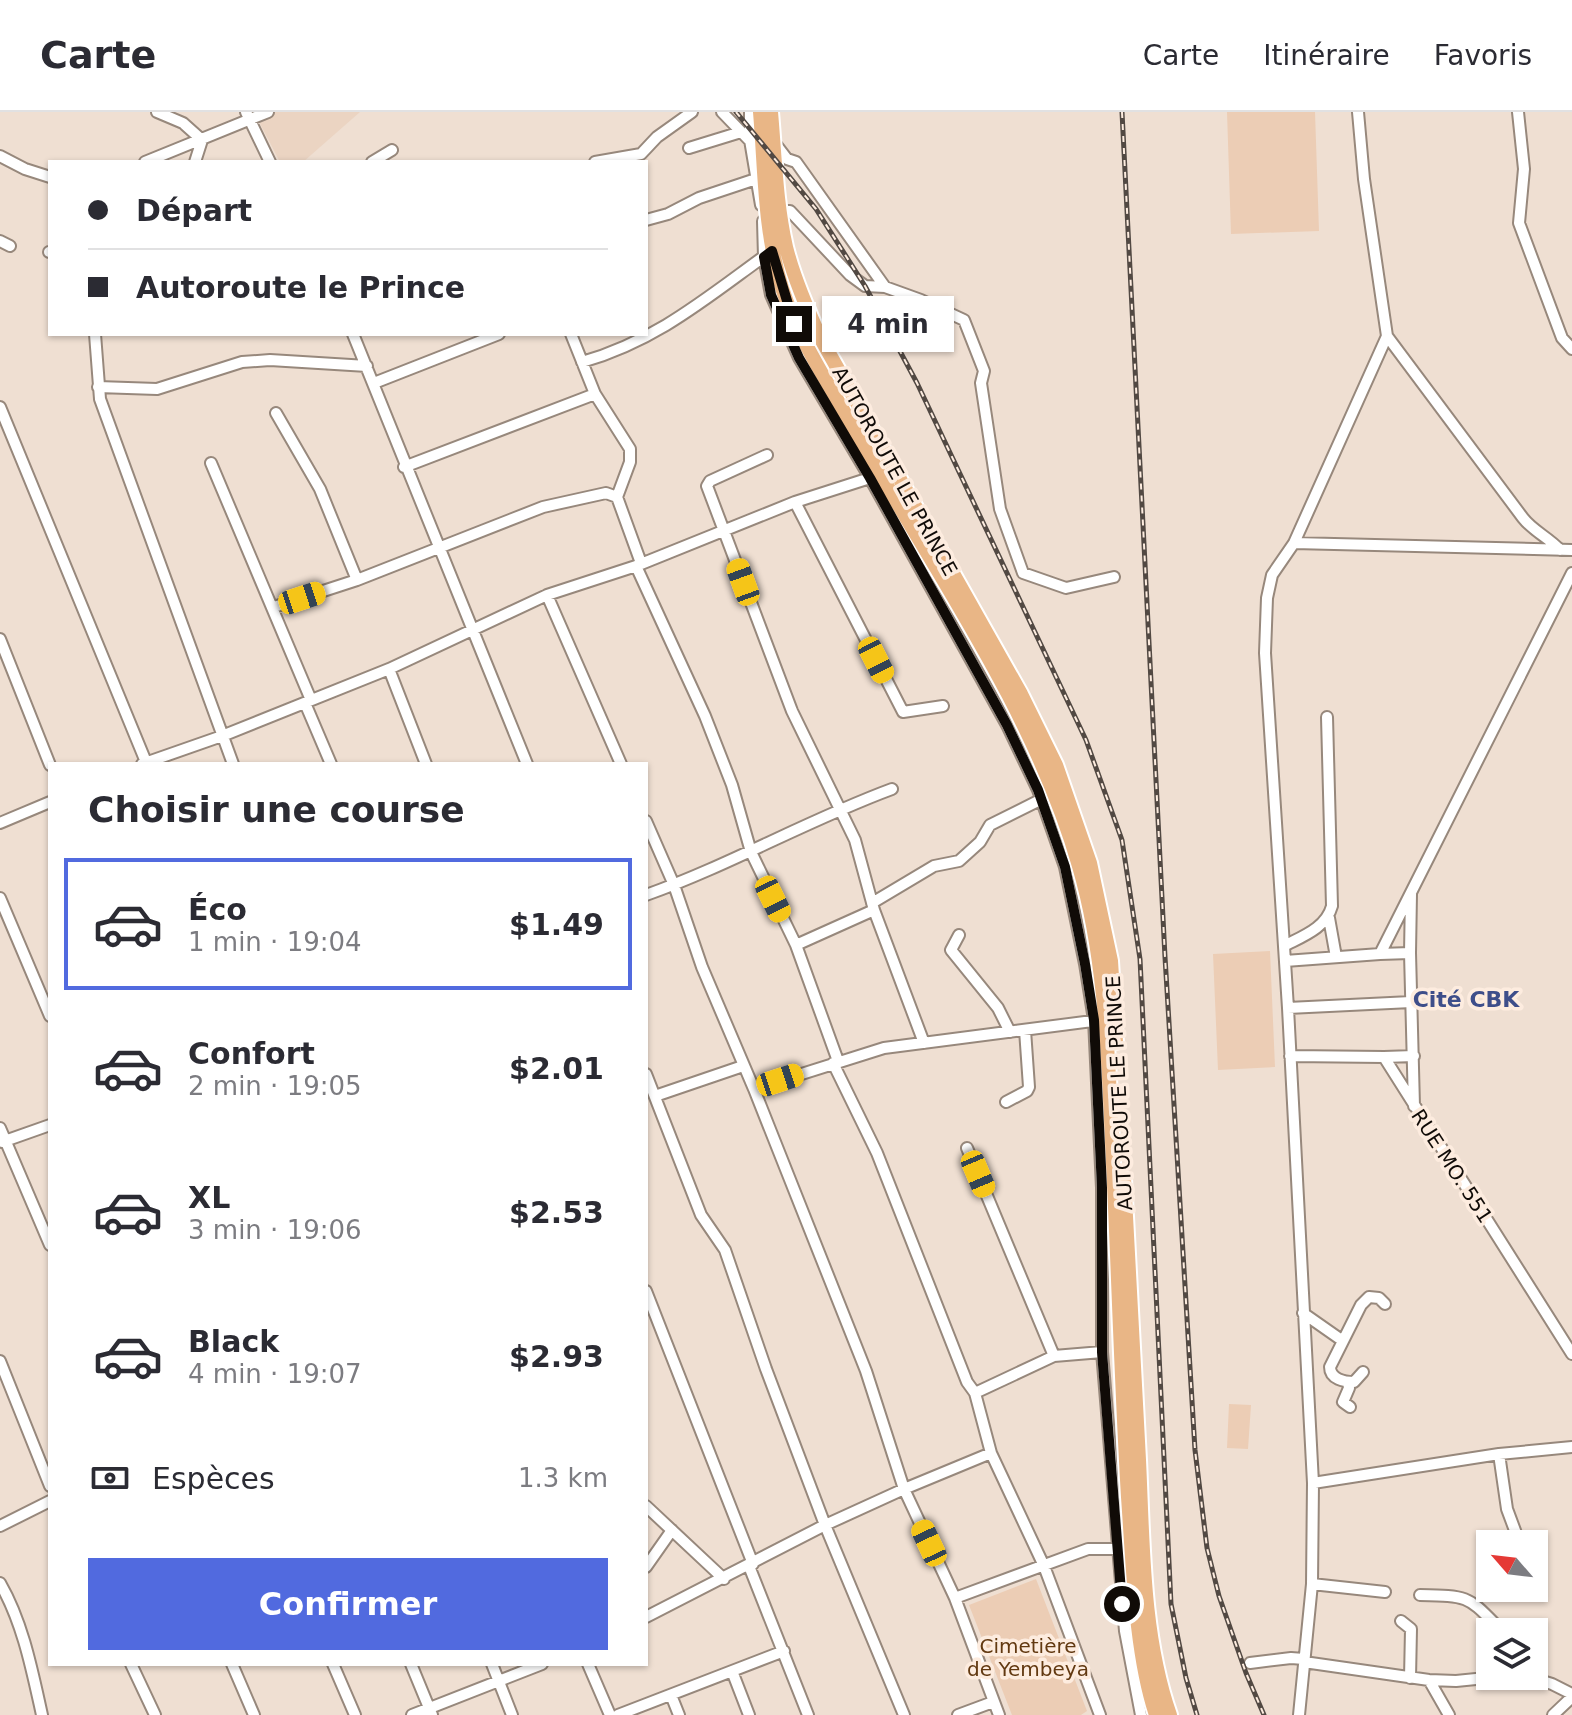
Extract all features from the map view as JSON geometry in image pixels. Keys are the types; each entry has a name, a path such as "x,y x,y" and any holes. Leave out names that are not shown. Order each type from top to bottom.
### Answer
{"main road":[{"name":"AUTOROUTE LE PRINCE","path":"760,112 768,254 794,324 875,476 1011,699 1045,769 1079,866 1100,963 1099,1020 1119,1353 1125,1549 1148,1692 1156,1715"},
{"name":"AUTOROUTE LE PRINCE","path":"771,112 780,211 798,288 821,339 1021,694 1056,765 1090,863 1111,961 1150,1628 1170,1715"}],"street":[{"path":"157,112 183,123 202,140"},
{"path":"150,160 202,140 248,116 268,112"},
{"path":"606,160 641,154 657,137 692,112"},
{"path":"722,112 750,140 764,162"},
{"path":"648,335 666,327 768,254 750,140 750,112"},
{"path":"1358,112 1364,179 1387,336 1529,526 1548,537 1560,550"},
{"path":"1518,112 1524,169 1519,223 1562,338 1572,349"},
{"path":"248,116 269,160"},
{"path":"689,148 741,132"},
{"path":"196,160 202,140"},
{"path":"774,142 787,159 796,162 885,287"},
{"path":"375,160 392,150"},
{"path":"0,156 48,176"},
{"path":"648,219 756,179"},
{"path":"780,211 790,211 850,275 865,286 885,287 964,320 984,371 981,383 1000,509 1023,573 1066,588 1114,577"},
{"path":"95,336 98,387 232,762"},
{"path":"354,336 404,467 475,631 526,762"},
{"path":"374,383 494,336"},
{"path":"572,336 595,394 630,449 630,462 617,497 639,565 705,716 732,785 751,852 796,945 835,1062 877,1153 967,1382 975,1393 991,1453 1044,1566 1100,1715"},
{"path":"582,362 647,336"},
{"path":"1299,1715 1312,1584 1313,1483 1288,1008 1265,653 1267,598 1272,575 1294,543 1387,336"},
{"path":"98,387 157,389 242,362 270,360 367,366"},
{"path":"404,467 595,394"},
{"path":"0,407 144,762"},
{"path":"276,413 320,489 357,580"},
{"path":"767,455 710,481 707,486 792,711 855,840 873,906 924,1043"},
{"path":"211,463 274,607 330,762"},
{"path":"147,762 222,736 389,669 547,595 639,565 795,502 875,476 1007,725 1042,799 1065,867 1099,1020 884,1048 754,1089"},
{"path":"274,607 439,550 543,507 606,493 617,497"},
{"path":"795,502 903,712 943,706"},
{"path":"1294,543 1572,550"},
{"path":"1380,954 1572,573"},
{"path":"547,595 620,762"},
{"path":"0,639 49,762"},
{"path":"389,669 425,762"},
{"path":"1327,717 1332,906 1329,918 1336,957"},
{"path":"648,894 751,852 840,808 892,789"},
{"path":"796,945 873,906 934,866 959,861 980,842 990,825 1042,799"},
{"path":"0,823 48,803"},
{"path":"648,826 866,1371 904,1489 955,1598 999,1715"},
{"path":"1411,890 1414,1108"},
{"path":"0,898 48,1011"},
{"path":"1284,946 1329,918"},
{"path":"959,935 951,950 998,1008 1010,1032"},
{"path":"1285,961 1410,953"},
{"path":"1288,1008 1411,1002"},
{"path":"1006,1102 1029,1087 1025,1030"},
{"path":"1290,1056 1414,1056"},
{"name":"RUE MO. 551","path":"1384,1057 1572,1354"},
{"path":"655,1096 743,1066"},
{"path":"648,1079 701,1215 725,1250 825,1525 904,1715"},
{"path":"3,1142 48,1126"},
{"path":"0,1128 3,1142 48,1241"},
{"path":"967,1148 1054,1356"},
{"path":"1108,1187 1102,1352 1125,1549 1125,1631 1141,1715"},
{"path":"648,1296 808,1715"},
{"path":"1363,1372 1354,1382 1348,1382 1330,1372 1361,1305 1369,1297 1379,1298 1385,1304"},
{"path":"1303,1313 1343,1341"},
{"path":"975,1393 1054,1356 1102,1352"},
{"path":"0,1361 48,1481"},
{"path":"1348,1382 1349,1388 1343,1402 1350,1407"},
{"path":"1313,1483 1499,1454 1572,1447"},
{"path":"648,1616 825,1525 991,1453"},
{"path":"1499,1454 1507,1509 1515,1530"},
{"path":"0,1526 48,1502"},
{"path":"648,1508 724,1579"},
{"path":"648,1564 672,1530"},
{"path":"955,1598 1088,1549 1125,1549"},
{"path":"0,1583 13,1606 42,1715"},
{"path":"1312,1584 1385,1592"},
{"path":"1420,1595 1461,1596 1472,1601 1489,1618"},
{"path":"1401,1621 1411,1629 1410,1678"},
{"path":"618,1715 784,1651"},
{"path":"1250,1663 1291,1658 1410,1678 1476,1679"},
{"path":"132,1666 155,1715"},
{"path":"233,1666 254,1715"},
{"path":"334,1666 355,1715"},
{"path":"412,1666 431,1712"},
{"path":"493,1666 512,1715"},
{"path":"412,1715 431,1712 498,1680 536,1666"},
{"path":"589,1666 610,1715"},
{"path":"732,1671 749,1715"},
{"path":"1429,1680 1449,1715"},
{"path":"1548,1684 1572,1695 1553,1715"},
{"path":"671,1695 679,1715"},
{"path":"958,1715 993,1702"}],"shaded area":[{"path":"254,112 360,112 305,160 279,160"}],"green space":[{"path":"1227,112 1315,112 1319,231 1231,234"},
{"path":"1270,951 1275,1067 1218,1070 1213,954"},
{"path":"1229,1404 1251,1405 1248,1449 1227,1448"},
{"name":"Cimetière de Yembeya","path":"1036,1579 1087,1711 1081,1715 1012,1715 969,1605"}],"railway":[{"path":"736,112 816,209 865,286 917,383 1086,740 1122,840 1140,959 1171,1604 1197,1715"},
{"path":"1122,112 1165,957 1195,1450 1207,1548 1219,1596 1264,1715"}],"district":[{"name":"Cité CBK","path":"1466,999"}],"route":[{"path":"794,324 772,251 764,257 771,295 799,358 870,478 1007,725 1038,790 1065,867 1094,1020 1102,1188 1102,1352 1122,1604"}]}
